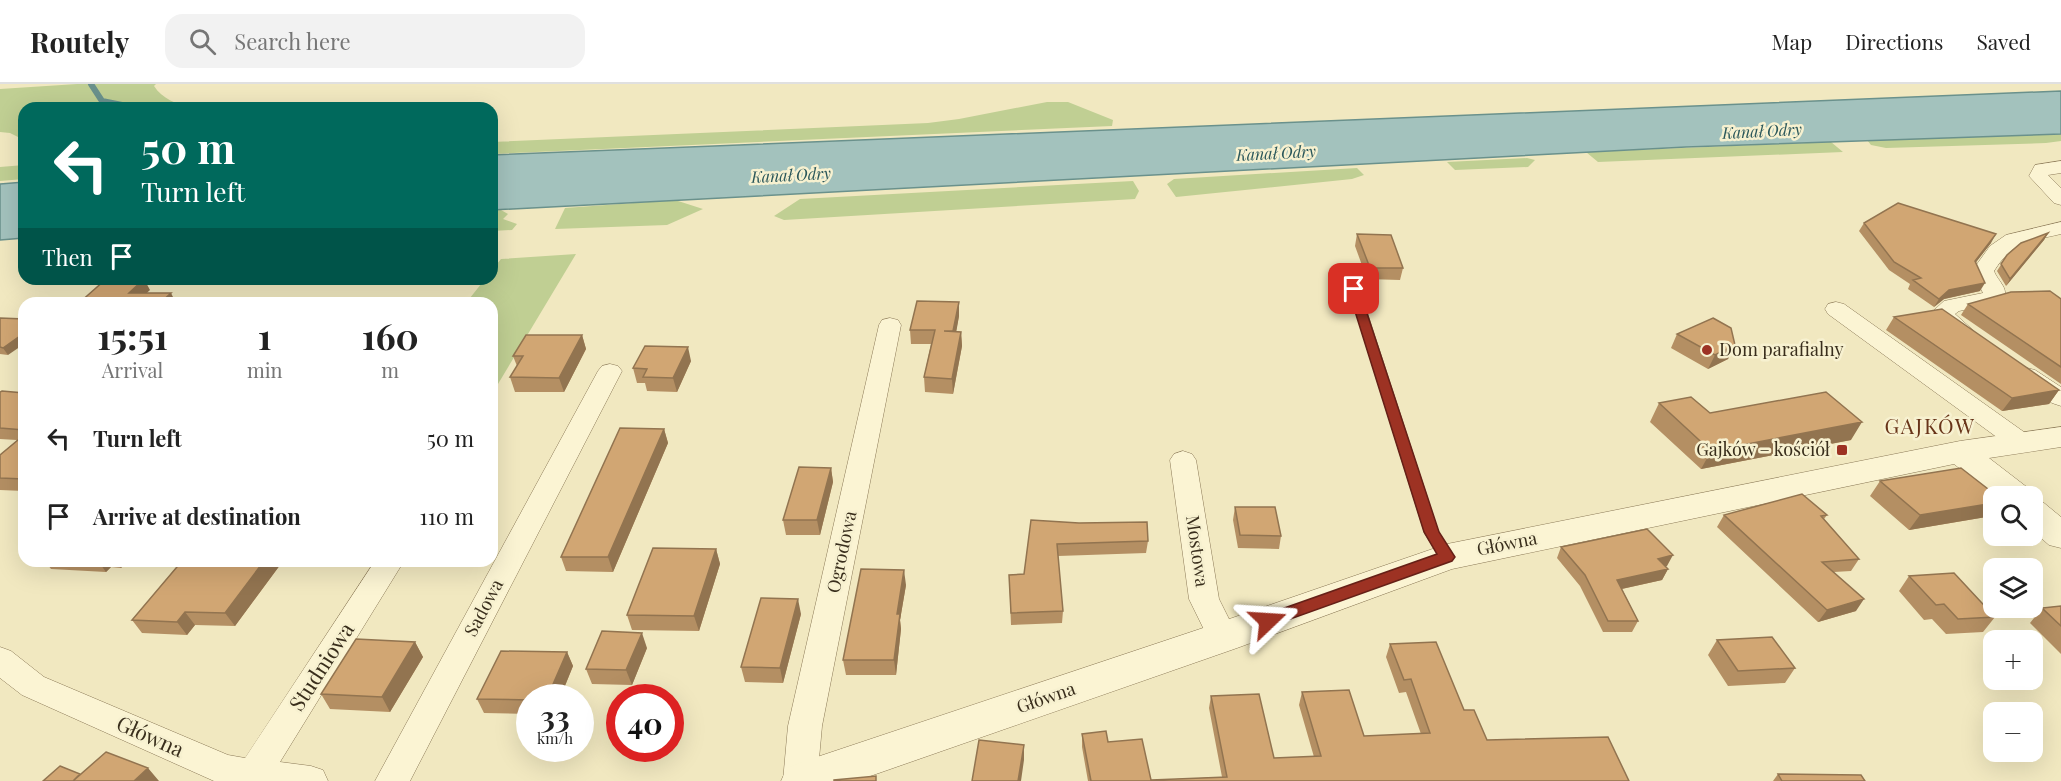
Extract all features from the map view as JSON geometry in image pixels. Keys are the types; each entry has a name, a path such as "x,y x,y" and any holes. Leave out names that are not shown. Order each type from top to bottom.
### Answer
{"street":[{"path":"2061,167 2042,169 2038,176 2061,199"},
{"path":"1979,342 1941,314 1952,306 1994,297 1994,288 1986,279 1983,271 1997,250 2013,239 2061,228"},
{"path":"1836,309 2022,442"},
{"name":"Ogrodowa","path":"801,781 805,726 890,325"},
{"path":"2006,361 2061,398"},
{"name":"Sadowa","path":"392,781 610,371"},
{"name":"Główna","path":"801,781 1223,637 1447,557 1960,453 2061,437"},
{"path":"1960,453 2003,486"},
{"name":"Mostowa","path":"1183,460 1204,598 1223,637"},
{"path":"2043,520 2061,536"},
{"name":"Studniowa","path":"254,773 386,567"},
{"name":"Główna","path":"0,660 33,686 225,770 311,781"}],"lane":[{"path":"1354,289 1432,532 1447,557"}],"green space":[{"path":"77,84 156,84 154,86 157,91 173,102 18,102 18,137 0,132 0,89"},
{"path":"1047,102 1068,102 1113,120 1112,126 498,154 498,142 928,123"},
{"path":"2061,134 2061,141 2046,143 1886,148 1871,145 1867,140"},
{"path":"1831,142 1843,152 1598,162 1586,152"},
{"path":"1527,158 1535,160 1528,167 1455,170 1447,162"},
{"path":"18,166 18,180 0,181 0,167"},
{"path":"1357,168 1364,175 1352,179 1176,197 1167,184 1174,179"},
{"path":"1133,181 1139,191 1135,199 784,220 774,216 800,199"},
{"path":"675,200 703,209 667,225 555,229 565,208"},
{"path":"498,210 508,214 503,219 517,224 512,230 498,231"},
{"path":"576,254 498,384 498,297 471,297 480,285 498,285 498,263 501,259"}],"water":[{"name":"Kanał Odry","path":"2061,91 2061,134 1686,147 498,210 498,155"},
{"path":"18,182 18,238 0,240 0,184"}],"building":[{"path":"1898,203 1996,234 1975,261 1985,283 1949,290 1939,299 1913,280 1921,278 1894,262 1864,223"},
{"path":"2048,233 2010,279 2001,264 2007,255 2021,243"},
{"path":"1357,234 1391,235 1403,268 1370,268"},
{"path":"99,285 138,285 129,293 171,293 167,297 86,297"},
{"path":"2050,291 2061,299 2061,367 1968,304 2011,292"},
{"path":"917,301 959,302 953,331 944,331 961,332 952,379 924,377 935,330 910,330"},
{"path":"1942,309 2059,390 2012,398 1894,317"},
{"path":"0,318 18,319 18,337 3,348 0,347"},
{"path":"1713,318 1731,328 1735,345 1715,355 1677,334"},
{"path":"526,335 582,335 559,378 510,377 523,356 513,356"},
{"path":"645,346 688,347 673,378 643,377 647,369 633,368"},
{"path":"0,392 18,392 18,430 0,428"},
{"path":"1826,392 1862,422 1711,451 1659,403 1691,397 1710,413"},
{"path":"620,428 664,429 608,557 561,557"},
{"path":"18,440 18,479 0,478 0,455"},
{"path":"799,467 831,468 817,520 783,520"},
{"path":"1961,468 1984,486 1983,505 1920,515 1880,481"},
{"path":"1802,494 1827,515 1821,516 1859,559 1822,562 1864,599 1827,610 1724,515"},
{"path":"1235,507 1275,507 1281,536 1240,535"},
{"path":"1031,520 1079,523 1147,522 1148,541 1057,544 1063,611 1011,613 1009,575 1024,574"},
{"path":"1647,529 1673,555 1658,559 1668,569 1617,580 1638,621 1608,621 1585,575 1561,547"},
{"path":"653,548 716,549 694,616 627,615"},
{"path":"177,567 260,567 225,613 185,612 177,622 132,620"},
{"path":"861,569 904,570 897,614 900,614 894,660 843,660"},
{"path":"1954,573 1983,604 1983,618 1958,619 1944,604 1936,605 1909,576"},
{"path":"761,598 798,599 780,668 741,667"},
{"path":"2061,606 2061,626 2043,609"},
{"path":"602,631 642,633 626,670 586,669"},
{"path":"1772,637 1795,668 1738,671 1717,640"},
{"path":"356,639 415,642 382,697 321,694"},
{"path":"1436,642 1464,710 1474,710 1487,740 1608,737 1629,781 1091,781 1082,734 1106,731 1108,742 1142,739 1151,780 1227,777 1211,696 1259,694 1274,758 1321,756 1302,692 1349,690 1364,736 1430,733 1411,679 1404,680 1390,644"},
{"path":"501,651 567,652 553,684 516,684 516,700 477,699"},
{"path":"979,740 1024,745 1018,781 972,781"},
{"path":"106,752 148,768 134,781 73,781"},
{"path":"60,766 80,774 73,781 43,781"},
{"path":"1778,774 1861,775 1865,781 1782,781"},
{"path":"876,776 876,781 834,781 834,780"}],"waterway":[{"path":"91,84 102,101 107,102"}],"place":[{"name":"Dom parafialny","path":"1707,350"},
{"name":"Gajków – kościół","path":"1842,450"}],"district":[{"name":"GAJKÓW","path":"1930,427"}],"route":[{"path":"1268,621 1447,557 1432,532 1354,289"}]}
